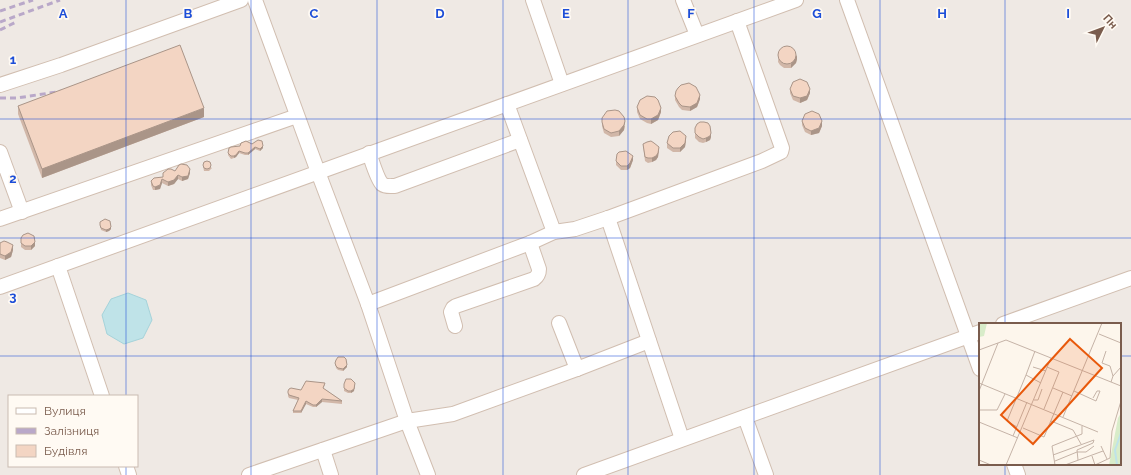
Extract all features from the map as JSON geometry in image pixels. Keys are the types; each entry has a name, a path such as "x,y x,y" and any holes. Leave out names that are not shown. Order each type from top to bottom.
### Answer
{"lane":[{"path":"0,85 61,65 241,0"},
{"path":"255,0 368,304 407,421 428,475"},
{"path":"533,0 562,84"},
{"path":"683,0 697,35"},
{"path":"0,287 796,0"},
{"path":"847,0 974,334 979,363"},
{"path":"368,304 530,243 554,232 575,229 608,218 762,161 782,152 782,148 737,21"},
{"path":"507,104 554,232"},
{"path":"0,219 297,116"},
{"path":"370,154 382,184 395,186 520,140"},
{"path":"0,152 22,212"},
{"path":"608,218 682,439"},
{"path":"455,326 451,312 456,306 537,277 539,269 530,243"},
{"path":"58,266 102,395"},
{"path":"1005,323 1131,278"},
{"path":"559,323 577,369"},
{"path":"584,475 974,334"},
{"path":"250,475 407,421 453,414 649,341"},
{"path":"745,417 766,475"},
{"path":"323,450 331,475"},
{"path":"1014,465 1018,475"}],"shaded area":[{"path":"0,0 1131,0 1131,475 0,475"}],"water":[{"path":"128,293 146,300 152,320 143,338 124,344 107,334 102,315 111,299"}],"building":[{"path":"180,45 204,108 42,169 18,106"},
{"path":"787,46 791,47 795,51 795,59 791,63 787,64 783,63 779,59 778,55 779,51 783,47"},
{"path":"800,79 807,82 810,89 807,96 800,98 793,96 790,89 793,82"},
{"path":"689,83 696,87 700,95 697,103 690,107 682,106 675,96 676,91 681,85"},
{"path":"647,96 655,97 661,108 658,115 651,119 647,119 640,115 637,107 640,100"},
{"path":"607,111 619,111 624,117 625,121 624,125 619,131 611,133 604,129 602,118"},
{"path":"812,111 819,114 822,121 819,128 811,131 805,128 802,121 805,114"},
{"path":"700,122 708,123 710,126 710,136 703,139 695,133 695,128"},
{"path":"680,131 686,136 685,143 680,148 673,148 667,143 669,136 673,132"},
{"path":"258,140 262,141 263,146 260,149 255,147 248,153 239,151 234,156 231,156 228,153 229,148 231,147 240,146 241,143 246,141 252,144"},
{"path":"651,141 659,147 658,153 652,158 648,158 645,157 643,144"},
{"path":"626,151 633,156 627,166 621,166 616,161 617,154 619,152"},
{"path":"205,161 209,161 211,165 209,169 205,169 203,167 203,163"},
{"path":"181,164 187,165 190,169 188,176 182,177 178,175 174,180 168,182 162,179 160,185 155,187 153,186 151,181 154,178 163,177 163,173 168,169 175,171"},
{"path":"105,219 110,221 111,227 106,230 101,228 100,225 100,222"},
{"path":"28,233 34,236 35,242 31,246 25,246 21,243 21,238 23,235"},
{"path":"4,241 13,245 11,252 5,256 0,254 0,243"},
{"path":"338,357 344,357 346,359 347,365 343,369 336,366 335,363"},
{"path":"346,379 351,379 355,383 354,389 351,391 344,388"},
{"path":"306,381 325,383 323,388 342,401 322,399 316,405 313,405 306,401 301,411 293,411 299,398 289,395 288,391 291,388 301,390"}],"railway":[{"path":"0,11 33,0"},
{"path":"0,22 60,0"},
{"path":"0,30 16,22"},
{"path":"0,98 17,98 63,91"}]}
